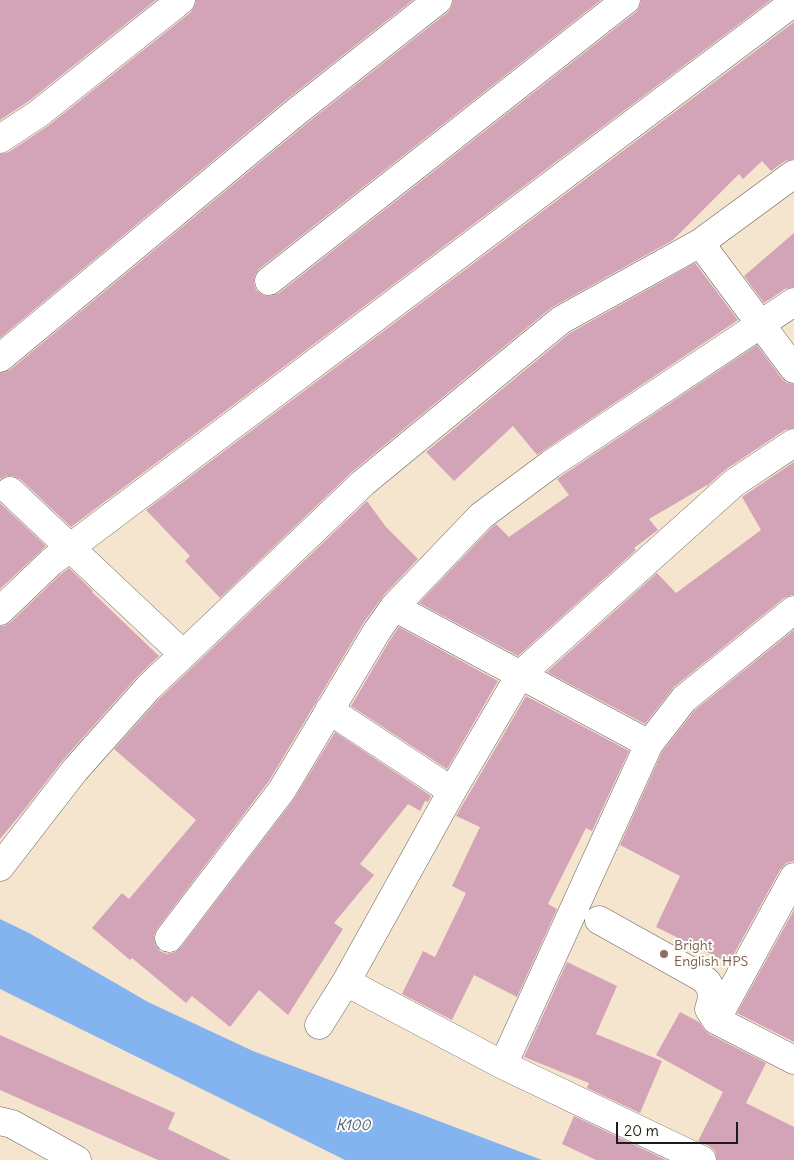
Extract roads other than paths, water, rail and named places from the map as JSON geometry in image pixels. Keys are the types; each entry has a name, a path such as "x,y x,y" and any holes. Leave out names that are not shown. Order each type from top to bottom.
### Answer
{"street":[{"path":"0,139 38,114 181,0"},
{"path":"0,358 296,112 438,0"},
{"path":"269,281 626,0"},
{"path":"0,611 51,562 794,2"},
{"path":"0,867 75,770 148,688 363,483 561,320 700,243 794,174"},
{"path":"700,243 794,369"},
{"path":"170,938 282,790 377,631 394,607 481,516 551,464 794,302"},
{"path":"319,1025 346,982 452,791 520,675 734,483 794,443"},
{"path":"10,491 183,654"},
{"path":"394,607 649,744"},
{"path":"503,1065 649,744 684,700 794,610"},
{"path":"329,710 452,791"},
{"path":"716,1020 794,877"},
{"path":"599,920 701,977 707,982 710,989 712,999 709,1009 716,1020 794,1060"},
{"path":"346,982 503,1065 702,1160"},
{"path":"4,1129 77,1160"}],"water":[{"name":"K100","path":"0,919 29,933 148,1002 253,1051 542,1160 345,1160 0,989"}],"place":[{"name":"Bright English HPS","path":"664,954"}]}
